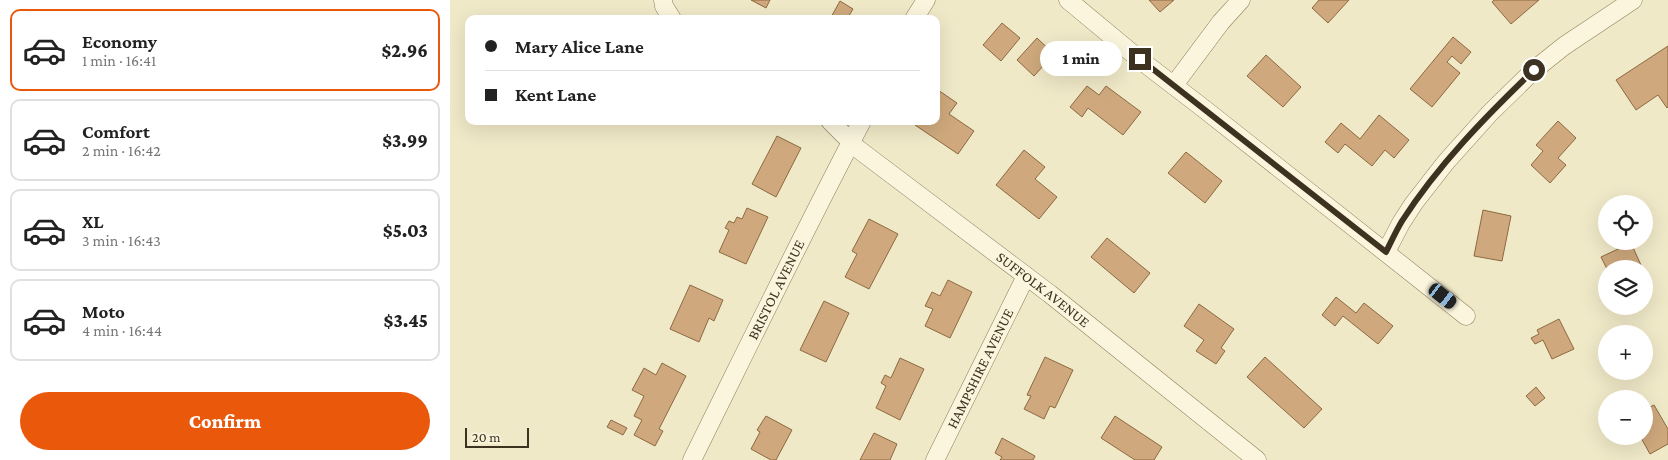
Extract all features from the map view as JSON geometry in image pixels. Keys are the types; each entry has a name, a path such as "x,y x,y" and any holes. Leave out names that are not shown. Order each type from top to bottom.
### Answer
{"street":[{"path":"663,0 670,15"},
{"path":"917,15 926,0"},
{"path":"1068,0 1466,316"},
{"path":"1174,85 1221,22 1241,0"},
{"path":"1386,252 1414,203 1446,162 1496,108 1534,70 1564,46 1634,0"},
{"name":"SUFFOLK AVENUE","path":"834,125 851,142 1026,276 1257,460"},
{"name":"BRISTOL AVENUE","path":"692,460 799,243 860,125"},
{"name":"HAMPSHIRE AVENUE","path":"935,460 1026,276"}],"building":[{"path":"751,0 770,0 766,8"},
{"path":"1149,0 1174,0 1160,12"},
{"path":"1319,0 1349,0 1328,23 1312,8"},
{"path":"1494,0 1539,0 1511,24 1492,2"},
{"path":"840,1 853,9 849,15 832,15"},
{"path":"1002,23 1020,38 1001,61 983,45"},
{"path":"1453,37 1471,52 1461,64 1452,56 1447,62 1460,73 1432,107 1410,89"},
{"path":"1037,38 1054,54 1034,76 1017,60"},
{"path":"1668,46 1668,107 1658,95 1636,110 1616,80"},
{"path":"1266,55 1301,87 1283,107 1247,76"},
{"path":"1087,86 1099,95 1106,86 1141,112 1123,135 1088,108 1082,117 1070,107"},
{"path":"940,91 957,103 949,114 974,131 958,154 915,125 940,125"},
{"path":"1379,115 1409,140 1394,158 1385,150 1372,166 1345,144 1338,153 1325,142 1341,123 1360,139"},
{"path":"1558,121 1576,138 1558,158 1566,165 1550,183 1531,165 1543,151 1536,145"},
{"path":"777,136 801,148 776,197 752,184"},
{"path":"1024,150 1045,167 1035,179 1057,197 1039,219 996,185"},
{"path":"1186,152 1222,181 1205,203 1168,173"},
{"path":"747,208 768,217 746,264 719,252 729,230 725,228 729,221 734,223 737,217 742,219"},
{"path":"1483,210 1511,216 1502,261 1474,256"},
{"path":"869,219 898,234 869,289 845,277 857,254 852,251"},
{"path":"1107,238 1150,273 1134,293 1091,257"},
{"path":"1616,250 1634,250 1639,260 1602,260 1601,257"},
{"path":"948,280 972,292 950,338 925,326 933,309 925,306 932,292 940,296"},
{"path":"690,285 723,300 714,321 709,318 699,342 670,329"},
{"path":"1336,297 1356,313 1364,303 1393,326 1378,344 1343,316 1335,326 1322,315"},
{"path":"824,301 849,313 826,362 800,350"},
{"path":"1199,304 1234,329 1221,348 1225,351 1216,364 1196,351 1204,340 1184,326"},
{"path":"1559,319 1574,349 1552,359 1543,340 1535,344 1531,338 1539,334 1537,330"},
{"path":"1045,357 1073,370 1055,408 1050,406 1044,419 1024,409 1031,396 1027,395"},
{"path":"1265,357 1322,409 1304,428 1247,377"},
{"path":"900,358 924,369 900,420 876,408 886,386 881,383 885,375 891,378"},
{"path":"662,363 686,376 659,429 663,431 655,446 634,435 642,420 634,416 644,396 632,390 644,368 656,375"},
{"path":"1536,387 1545,398 1535,406 1526,396"},
{"path":"1653,406 1668,429 1668,444 1650,454 1645,445 1653,445"},
{"path":"766,416 792,430 776,460 771,460 751,449 760,432 757,430"},
{"path":"1115,416 1162,447 1154,460 1135,460 1101,438"},
{"path":"611,420 627,428 623,435 607,427"},
{"path":"874,433 897,444 890,460 860,460"},
{"path":"1002,438 1035,456 1033,460 1000,460 1002,457 995,453"}],"route":[{"path":"1140,59 1386,252 1414,203 1446,162 1534,70"}]}
